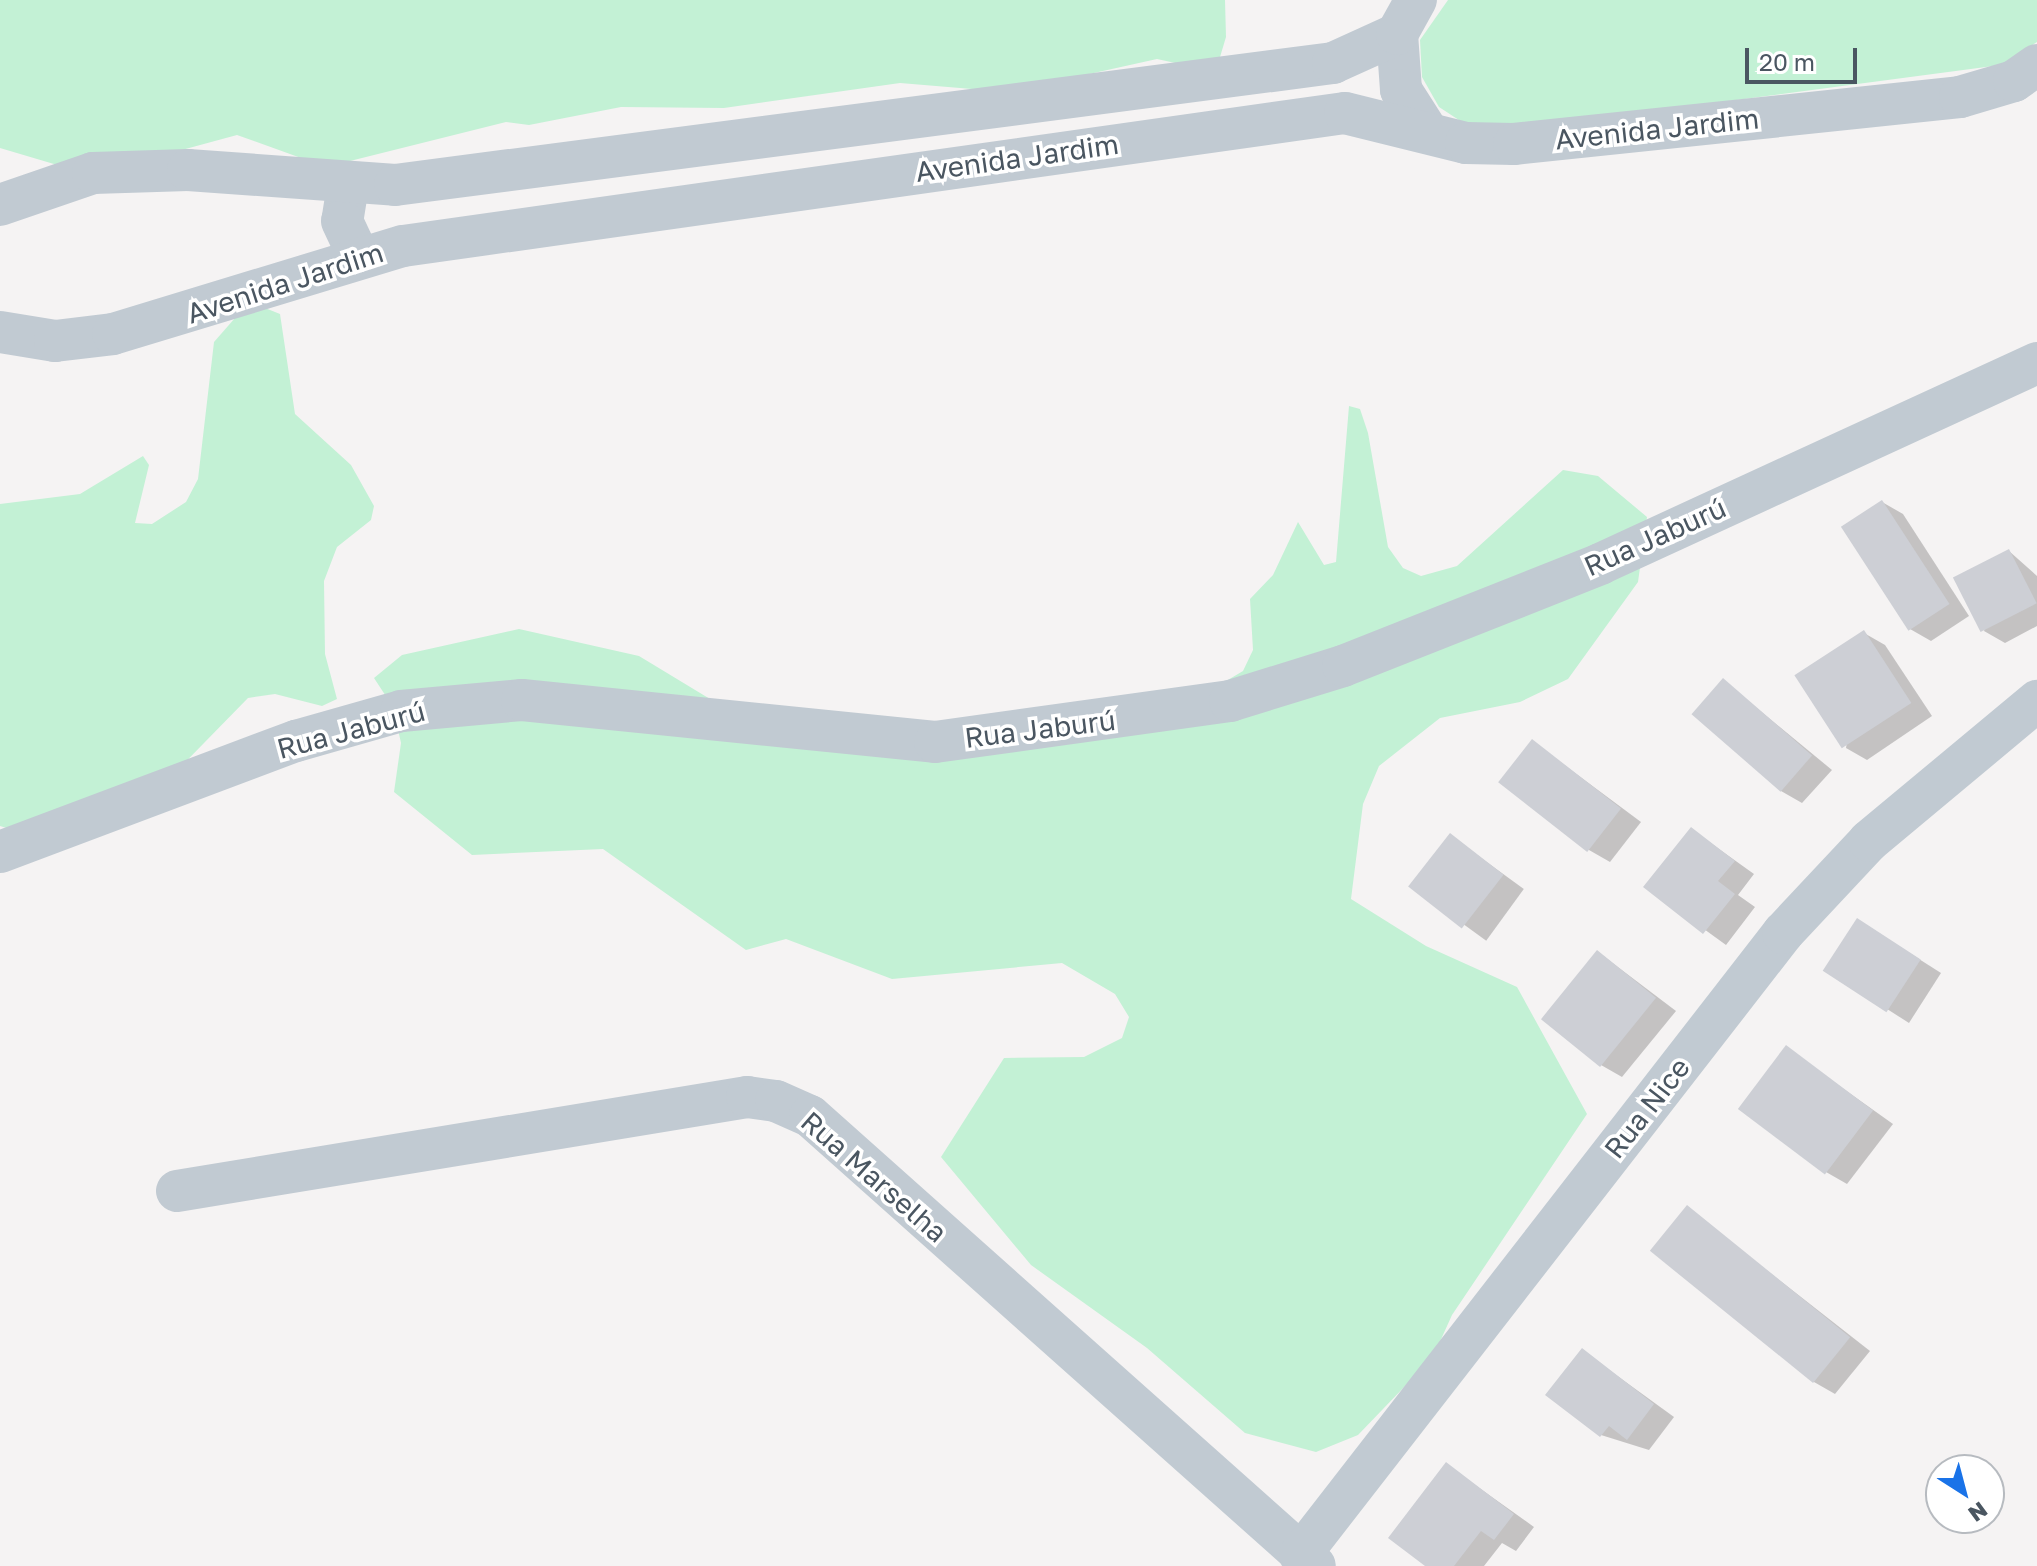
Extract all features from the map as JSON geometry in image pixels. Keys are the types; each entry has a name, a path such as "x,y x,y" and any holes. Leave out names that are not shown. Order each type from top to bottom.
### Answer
{"street":[{"path":"1406,17 1401,90 1427,131"},
{"name":"Avenida Jardim","path":"0,205 93,173 132,169 348,185 395,185 1333,63 1406,17"},
{"name":"Avenida Jardim","path":"0,332 55,341 113,334 358,255 403,246 1345,113 1466,143 1514,144 1960,97 2014,81 2037,65"},
{"path":"348,185 342,221 358,255"},
{"path":"395,185 406,223 403,246"},
{"name":"Rua Jaburú","path":"0,852 296,741 401,711 522,700 935,742 1230,701 1343,666 1600,564 2037,363"},
{"name":"Rua Nice","path":"1307,1560 1783,933 1869,841 2037,701"},
{"name":"Rua Marselha","path":"177,1191 747,1097 776,1101 810,1116 1307,1560"}],"green space":[{"path":"0,0 1225,0 1226,37 1220,57 1189,66 1157,59 1008,92 900,83 724,108 621,107 529,125 506,122 326,167 237,135 167,154 64,167 0,148"},
{"path":"1448,0 2037,0 2037,42 2001,65 1502,131 1468,126 1439,107 1422,77 1420,40"},
{"path":"265,308 280,314 295,414 351,465 374,506 371,520 337,547 324,581 325,654 337,699 322,706 275,694 248,698 161,787 46,840 0,826 0,504 80,494 143,456 149,465 135,523 152,524 186,502 198,479 214,342 235,318"},
{"path":"1349,406 1360,409 1368,433 1388,547 1403,568 1421,576 1457,566 1563,470 1598,476 1647,517 1638,582 1568,679 1520,702 1440,718 1379,766 1363,804 1351,899 1426,946 1517,987 1587,1114 1452,1315 1433,1357 1358,1435 1316,1452 1245,1433 1147,1348 1031,1265 941,1157 1004,1058 1084,1057 1122,1038 1129,1017 1115,994 1062,963 892,979 786,939 746,950 603,849 472,855 394,792 401,743 393,707 374,678 402,655 519,629 639,656 710,699 808,737 1162,719 1243,671 1253,650 1250,599 1273,575 1298,522 1324,565 1336,562"}],"building":[{"path":"1882,500 1950,604 1908,631 1841,527"},
{"path":"2009,549 2037,603 1981,632 1953,578"},
{"path":"1864,630 1911,703 1842,748 1794,675"},
{"path":"1723,678 1812,755 1781,792 1692,714"},
{"path":"1532,739 1621,809 1587,852 1498,782"},
{"path":"1691,827 1735,861 1718,881 1735,894 1703,934 1643,887"},
{"path":"1450,833 1504,875 1462,928 1408,887"},
{"path":"1857,918 1921,959 1886,1012 1823,971"},
{"path":"1597,950 1656,998 1600,1067 1541,1019"},
{"path":"1786,1045 1873,1111 1825,1174 1738,1109"},
{"path":"1687,1205 1850,1337 1813,1383 1650,1251"},
{"path":"1582,1348 1654,1404 1627,1440 1609,1426 1600,1437 1545,1395"},
{"path":"1446,1462 1514,1514 1494,1540 1481,1531 1454,1566 1425,1566 1388,1538"}]}
